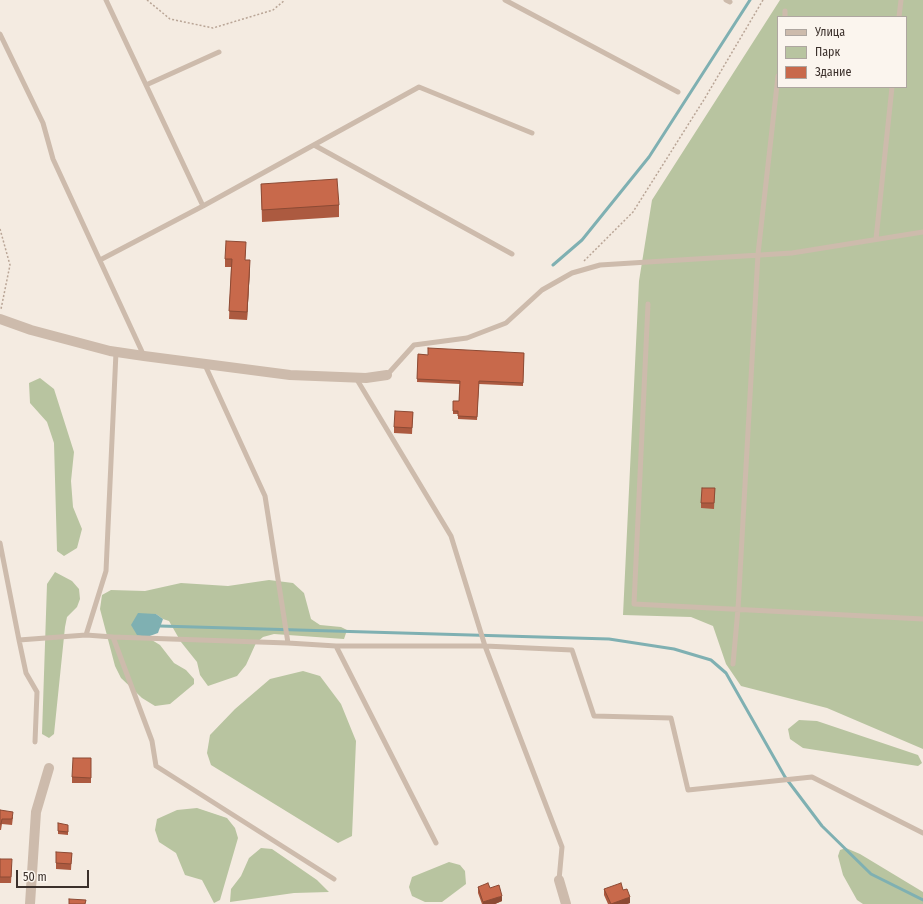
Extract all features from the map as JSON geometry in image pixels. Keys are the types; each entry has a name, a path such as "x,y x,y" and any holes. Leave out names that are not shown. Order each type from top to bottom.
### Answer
{"street":[{"path":"0,317 31,330 116,352 205,365 290,375 356,378 387,375"},
{"path":"30,904 36,812 49,768"},
{"path":"558,880 566,904"}],"lane":[{"path":"106,0 203,206"},
{"path":"505,0 678,92"},
{"path":"899,16 900,0"},
{"path":"785,11 785,16"},
{"path":"0,34 43,123 53,159 144,356"},
{"path":"146,85 220,52"},
{"path":"733,664 738,609 758,254 777,85"},
{"path":"100,260 203,206 420,87 532,133"},
{"path":"876,240 892,88"},
{"path":"314,145 512,254"},
{"path":"387,375 414,345 467,338 506,323 542,290 572,273 600,265 792,253 923,232"},
{"path":"648,304 634,604 923,619"},
{"path":"86,635 106,571 116,352"},
{"path":"205,365 265,496 288,643"},
{"path":"356,378 451,536 485,646 562,847 558,880"},
{"path":"0,544 18,640 26,673 37,692 34,742"},
{"path":"18,640 86,635 336,646 485,646 572,650 594,716 671,718 688,790 812,777 923,833"},
{"path":"113,637 152,741 156,766 334,879"},
{"path":"336,646 436,843"}],"path":[{"path":"147,0 170,19 213,28 273,10 285,0"},
{"path":"572,273 633,212 705,98 763,0"},
{"path":"0,229 10,265 0,317"}],"green space":[{"path":"780,0 923,0 923,749 827,708 741,686 726,664 713,626 691,617 623,615 639,281 652,200"},
{"path":"40,378 54,389 74,452 71,481 73,507 82,529 77,548 64,556 57,551 54,443 47,422 30,403 29,383"},
{"path":"55,572 72,581 79,589 80,599 77,607 67,617 54,734 49,738 42,734 47,584"},
{"path":"269,580 293,583 304,593 311,619 320,625 341,627 347,630 344,639 274,634 263,637 256,643 246,665 237,676 208,686 200,675 197,662 181,642 169,621 156,614 147,637 160,645 174,663 186,670 194,679 194,684 170,704 155,706 142,698 121,678 115,666 100,609 102,595 111,590 145,591 181,583 228,586"},
{"path":"303,671 320,676 341,704 356,741 352,836 338,843 211,765 207,753 210,735 235,709 270,679"},
{"path":"799,720 817,721 918,755 922,763 918,766 803,748 790,739 788,729"},
{"path":"197,808 227,818 235,828 238,838 220,900 214,903 202,880 185,875 176,853 159,842 155,830 157,819 177,810"},
{"path":"261,848 272,849 317,880 329,892 294,893 230,902 231,889 241,876 249,858"},
{"path":"846,848 860,854 923,892 923,904 863,904 857,900 843,875 838,856 840,850"},
{"path":"449,862 460,865 465,871 466,884 442,902 425,902 412,896 409,887 412,877"}],"water":[{"path":"138,613 156,614 163,619 158,633 147,637 137,635 131,625"}],"building":[{"path":"337,179 339,205 262,210 261,184"},
{"path":"226,241 246,242 245,260 250,260 247,312 229,311 232,259 225,259"},
{"path":"428,348 524,353 523,383 479,381 477,417 458,416 458,411 453,411 453,401 459,401 460,381 417,379 418,354 428,355"},
{"path":"395,411 413,412 412,428 394,427"},
{"path":"702,488 715,488 714,503 701,503"},
{"path":"73,758 91,758 91,778 72,777"},
{"path":"0,810 13,812 12,819 2,819 0,824"},
{"path":"58,823 68,825 68,832 58,831"},
{"path":"56,852 72,853 71,864 56,863"},
{"path":"0,859 12,859 11,877 0,877"},
{"path":"488,883 490,888 499,885 502,896 483,902 478,887"},
{"path":"621,883 623,890 627,889 630,897 611,904 604,889"},
{"path":"69,899 86,900 85,904 69,904"}],"waterway":[{"path":"553,265 582,240 649,157 750,0"},
{"path":"160,626 609,639 674,649 711,660 726,673 785,777 822,826 871,874 923,900"}]}
